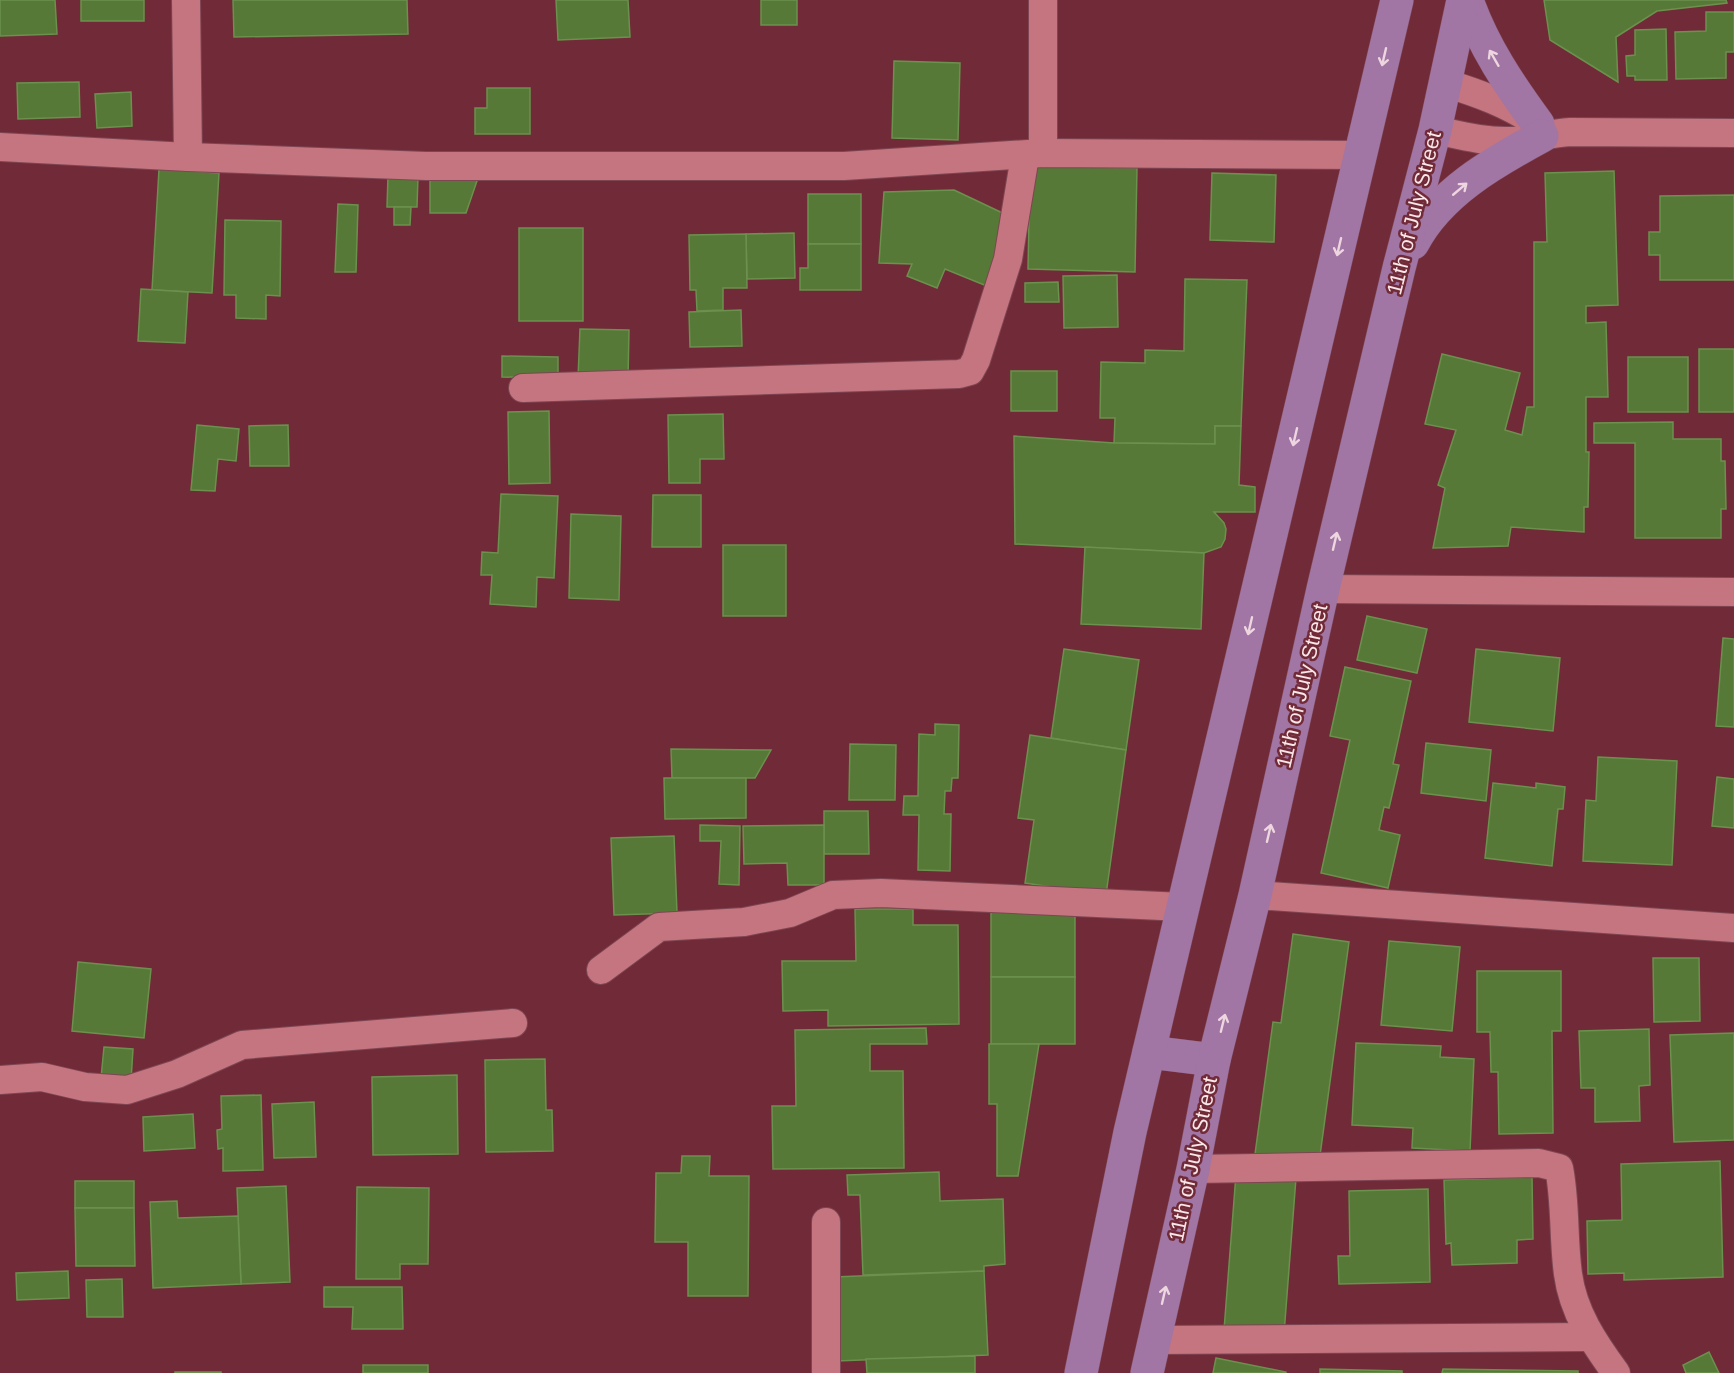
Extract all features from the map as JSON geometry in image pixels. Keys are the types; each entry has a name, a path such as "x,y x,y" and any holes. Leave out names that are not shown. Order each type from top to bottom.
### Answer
{"highway":[{"path":"1081,1373 1130,1132 1397,0"},
{"path":"1399,268 1421,227 1457,191 1497,160 1543,131 1492,55 1465,0"},
{"name":"11th of July Street","path":"1147,1373 1193,1169 1214,1060 1255,895 1323,589 1465,0"},
{"path":"1149,1052 1214,1060"}],"street":[{"path":"186,0 188,157"},
{"path":"523,388 958,374 970,371 976,360 1008,259 1034,154 1043,0"},
{"path":"1446,83 1507,105 1543,131"},
{"path":"1435,130 1509,141 1543,131 1734,133"},
{"path":"0,147 188,157 426,165 844,165 1034,154 1361,154"},
{"path":"1323,589 1734,592"},
{"path":"601,970 659,927 744,922 790,913 833,895 881,893 1183,907"},
{"path":"1255,895 1734,927"},
{"path":"0,1080 42,1077 85,1087 127,1090 177,1074 242,1045 513,1023"},
{"path":"1193,1169 1539,1163 1559,1168 1564,1194 1568,1275 1578,1310 1590,1337 1616,1373"},
{"path":"826,1221 826,1373"},
{"path":"1154,1340 1590,1337"}],"building":[{"path":"0,0 55,0 57,34 0,36"},
{"path":"81,0 144,0 144,21 81,21"},
{"path":"233,0 407,0 408,34 234,37"},
{"path":"556,0 628,0 630,37 558,40"},
{"path":"761,0 797,0 797,25 761,25"},
{"path":"1544,0 1726,0 1727,3 1657,11 1616,37 1618,82 1550,40"},
{"path":"1706,12 1734,12 1734,52 1726,52 1726,78 1676,79 1675,32 1706,31"},
{"path":"1666,29 1667,80 1635,80 1635,76 1627,76 1626,56 1635,55 1635,30"},
{"path":"894,61 960,63 958,140 892,138"},
{"path":"79,82 80,117 18,119 17,83"},
{"path":"487,88 530,88 530,134 475,134 475,108 487,108"},
{"path":"131,92 132,126 97,128 95,94"},
{"path":"1030,166 1137,168 1135,272 1028,269"},
{"path":"159,169 219,173 212,293 152,290"},
{"path":"1614,171 1618,305 1586,306 1586,323 1606,322 1608,397 1586,397 1586,452 1589,452 1588,507 1584,507 1584,532 1511,527 1508,546 1433,548 1445,488 1438,485 1456,430 1425,424 1442,354 1520,373 1505,430 1522,435 1527,407 1534,407 1534,242 1547,242 1545,173"},
{"path":"1212,173 1276,175 1274,242 1210,240"},
{"path":"388,176 418,177 417,207 387,207"},
{"path":"430,178 478,178 466,213 430,213"},
{"path":"954,190 1011,217 994,289 945,269 937,288 907,276 912,264 879,263 884,192"},
{"path":"808,194 861,194 861,244 808,244"},
{"path":"1734,195 1734,280 1660,280 1660,255 1649,255 1649,232 1660,232 1660,196"},
{"path":"338,204 358,205 356,272 335,272"},
{"path":"394,207 411,207 410,225 394,225"},
{"path":"225,220 281,221 280,296 266,295 266,319 236,318 236,295 224,295"},
{"path":"519,228 583,228 583,321 519,321"},
{"path":"794,233 795,278 747,279 746,234"},
{"path":"746,234 747,288 723,288 723,310 697,311 696,290 690,290 689,235"},
{"path":"808,244 861,244 861,290 800,290 800,268 808,268"},
{"path":"1117,275 1118,327 1064,328 1063,276"},
{"path":"1185,279 1247,280 1241,426 1215,426 1215,444 1114,443 1115,418 1100,418 1101,362 1145,363 1145,350 1184,351"},
{"path":"1058,282 1059,302 1025,302 1025,283"},
{"path":"141,289 188,292 185,343 138,341"},
{"path":"741,310 742,346 690,347 689,312"},
{"path":"580,329 629,330 628,379 578,378"},
{"path":"1699,349 1734,349 1734,412 1699,412"},
{"path":"502,356 558,357 558,378 502,377"},
{"path":"1628,357 1688,357 1688,412 1628,412"},
{"path":"1011,371 1057,371 1057,411 1011,411"},
{"path":"549,411 550,483 509,484 508,412"},
{"path":"723,414 724,459 700,459 700,483 669,483 668,415"},
{"path":"1673,422 1673,439 1721,439 1721,461 1725,461 1726,509 1721,509 1721,538 1635,538 1635,443 1594,443 1594,423"},
{"path":"197,425 239,429 236,461 218,459 215,491 191,490"},
{"path":"288,425 289,466 250,466 249,426"},
{"path":"1215,426 1241,426 1239,485 1255,487 1255,512 1214,512 1224,523 1226,529 1221,547 1204,553 1015,544 1014,436 1114,443 1215,444"},
{"path":"501,494 558,496 554,578 537,577 536,607 490,604 492,575 481,575 482,552 498,553"},
{"path":"653,495 701,495 701,547 652,547"},
{"path":"571,514 621,516 619,600 569,598"},
{"path":"723,545 786,545 786,616 723,616"},
{"path":"1085,547 1204,553 1201,629 1081,624"},
{"path":"1367,616 1427,629 1417,673 1357,660"},
{"path":"1723,638 1734,639 1734,727 1716,726"},
{"path":"1064,649 1139,660 1126,750 1051,738"},
{"path":"1476,649 1560,658 1553,731 1469,722"},
{"path":"1345,667 1411,681 1393,764 1399,765 1389,808 1384,807 1379,830 1400,835 1388,888 1321,873 1350,740 1330,736"},
{"path":"935,724 959,725 958,778 952,778 951,791 945,791 944,814 951,814 950,871 918,870 919,815 903,815 904,796 918,796 919,734 935,735"},
{"path":"1030,735 1126,750 1106,895 1025,883 1034,820 1018,818"},
{"path":"1426,743 1491,750 1486,801 1421,793"},
{"path":"850,744 896,745 895,800 849,800"},
{"path":"671,749 771,750 755,778 672,778"},
{"path":"1598,757 1677,761 1672,865 1583,861 1586,800 1596,801"},
{"path":"1717,777 1734,779 1734,828 1712,826"},
{"path":"664,778 746,778 746,818 665,819"},
{"path":"1493,783 1536,788 1536,783 1565,787 1563,809 1558,809 1552,866 1485,858"},
{"path":"824,811 868,811 869,854 824,854"},
{"path":"700,825 740,826 739,885 719,884 721,841 700,841"},
{"path":"824,825 824,885 788,885 787,863 744,864 743,826"},
{"path":"674,836 677,913 614,915 611,838"},
{"path":"991,908 1075,908 1075,977 991,977"},
{"path":"855,909 913,909 913,925 958,925 959,1024 828,1026 828,1010 783,1011 782,961 856,961"},
{"path":"1293,934 1349,942 1319,1163 1255,1154 1273,1022 1281,1023"},
{"path":"1389,941 1460,947 1452,1031 1381,1025"},
{"path":"1653,958 1699,958 1700,1021 1654,1022"},
{"path":"78,962 151,969 144,1038 72,1031"},
{"path":"1477,971 1561,971 1561,1031 1552,1031 1553,1133 1499,1134 1498,1072 1491,1072 1490,1032 1477,1032"},
{"path":"991,977 1075,977 1075,1044 991,1044"},
{"path":"926,1028 927,1044 870,1044 870,1071 903,1071 904,1168 773,1169 772,1106 796,1106 795,1030"},
{"path":"1649,1029 1650,1085 1639,1086 1640,1121 1595,1122 1595,1088 1581,1088 1579,1031"},
{"path":"1734,1033 1734,1140 1674,1142 1670,1035"},
{"path":"1356,1043 1441,1046 1440,1057 1474,1059 1470,1151 1412,1148 1413,1128 1352,1125"},
{"path":"989,1044 1039,1044 1018,1176 997,1176 997,1104 989,1104"},
{"path":"104,1047 133,1049 131,1081 101,1078"},
{"path":"545,1059 546,1110 552,1110 553,1151 486,1152 485,1060"},
{"path":"457,1075 458,1154 373,1155 372,1077"},
{"path":"261,1095 263,1170 223,1171 223,1148 218,1149 217,1130 222,1129 221,1096"},
{"path":"314,1102 316,1157 274,1158 272,1104"},
{"path":"193,1114 195,1148 144,1151 143,1117"},
{"path":"682,1156 710,1156 709,1176 749,1176 748,1296 688,1296 688,1242 655,1242 656,1173 681,1173"},
{"path":"1720,1161 1723,1277 1624,1280 1624,1273 1588,1274 1587,1221 1622,1220 1621,1164"},
{"path":"939,1172 940,1201 1003,1199 1005,1264 984,1266 984,1271 863,1275 860,1195 848,1195 847,1175"},
{"path":"1236,1174 1296,1178 1284,1334 1224,1330"},
{"path":"1532,1177 1533,1239 1517,1240 1517,1263 1452,1265 1451,1243 1446,1244 1444,1180"},
{"path":"75,1181 134,1181 134,1208 75,1208"},
{"path":"286,1186 290,1282 241,1284 237,1188"},
{"path":"357,1187 429,1188 428,1264 400,1264 400,1279 356,1279"},
{"path":"1428,1189 1430,1282 1339,1284 1338,1256 1350,1256 1349,1191"},
{"path":"177,1201 178,1218 238,1216 241,1284 153,1288 150,1202"},
{"path":"75,1208 134,1208 135,1266 76,1266"},
{"path":"68,1271 69,1298 17,1300 16,1273"},
{"path":"984,1271 988,1355 837,1361 834,1277"},
{"path":"122,1279 123,1317 87,1317 86,1280"},
{"path":"324,1287 402,1287 403,1329 352,1329 353,1307 324,1307"},
{"path":"1709,1352 1719,1373 1686,1373 1683,1365"},
{"path":"975,1356 975,1373 867,1373 866,1359"},
{"path":"1216,1358 1286,1372 1286,1373 1213,1373"},
{"path":"363,1365 428,1365 428,1373 363,1373"},
{"path":"1320,1369 1402,1371 1402,1373 1320,1373"},
{"path":"1443,1369 1578,1371 1578,1373 1442,1373"},
{"path":"221,1372 221,1373 175,1373"}]}
